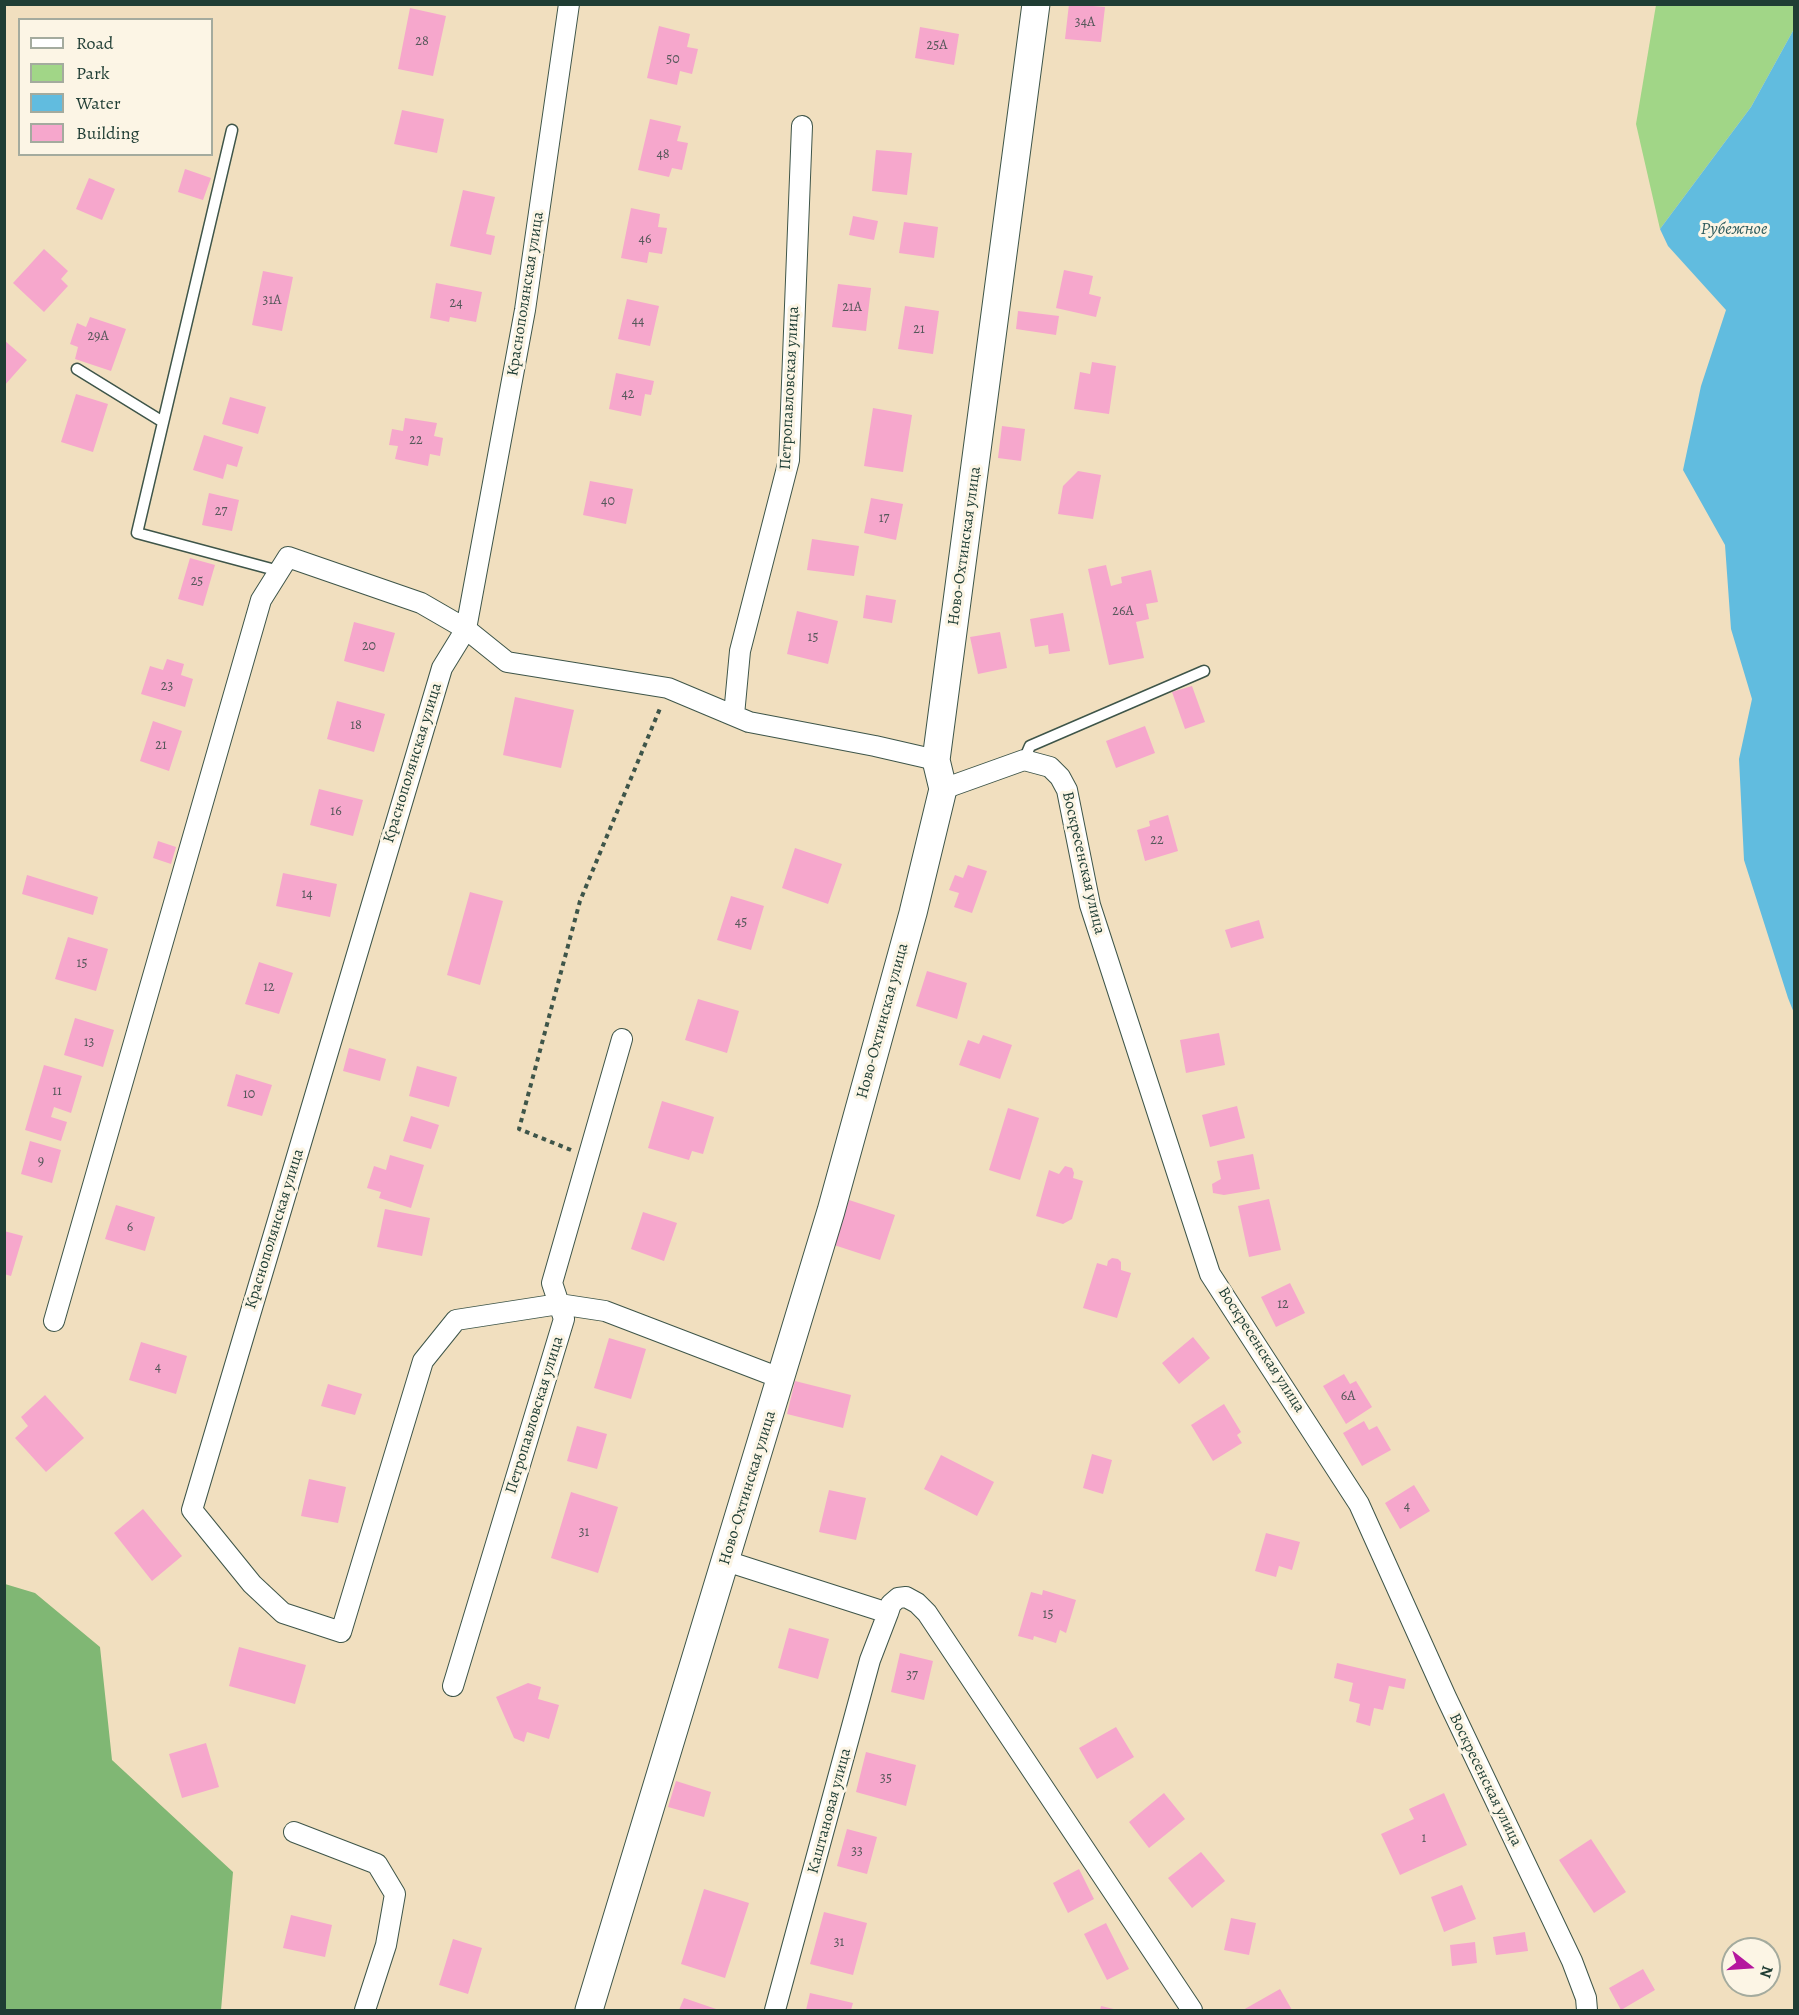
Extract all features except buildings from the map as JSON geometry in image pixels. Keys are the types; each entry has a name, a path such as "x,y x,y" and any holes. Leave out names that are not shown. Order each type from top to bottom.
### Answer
{"street":[{"name":"Краснополянская улица","path":"559,1304 456,1320 423,1361 341,1632 283,1613 252,1584 192,1510 441,668 466,629 525,310 569,4"},
{"name":"Ново-Охтинская улица","path":"589,2010 831,1211 913,913 943,789 936,760 989,368 1023,86 1036,4"},
{"name":"Петропавловская улица","path":"734,715 740,651 789,460 802,126"},
{"path":"54,1321 261,600 283,564 421,603 466,629 507,662 668,688 749,722 936,760"},
{"path":"943,789 1024,760"},
{"name":"Воскресенская улица","path":"1024,760 1050,766 1060,777 1067,790 1090,905 1210,1274 1359,1504 1446,1697 1572,1961 1586,1998 1587,2010"},
{"name":"Петропавловская улица","path":"453,1686 564,1319 552,1283 622,1039"},
{"path":"559,1304 605,1311 780,1378"},
{"path":"726,1562 888,1613 891,1604 898,1598 906,1597 917,1603 927,1613 1192,2010"},
{"name":"Каштановая улица","path":"775,2010 870,1660 888,1613"},
{"path":"294,1832 377,1864 395,1894 386,1945 365,2010"}],"lane":[{"path":"232,130 137,533 283,564"},
{"path":"76,369 163,422"},
{"path":"1024,760 1030,746 1204,671"}],"path":[{"path":"588,1157 519,1129 580,901 668,688"}],"green space":[{"path":"1656,5 1794,5 1794,29 1751,107 1660,229 1636,124"},
{"path":"5,1584 35,1593 100,1647 112,1760 233,1872 221,2010 5,2010"}],"water":[{"name":"Рубежное","path":"1794,29 1794,1013 1744,860 1739,759 1752,699 1731,629 1725,545 1683,470 1701,386 1726,310 1668,246 1660,229 1751,107"}]}
